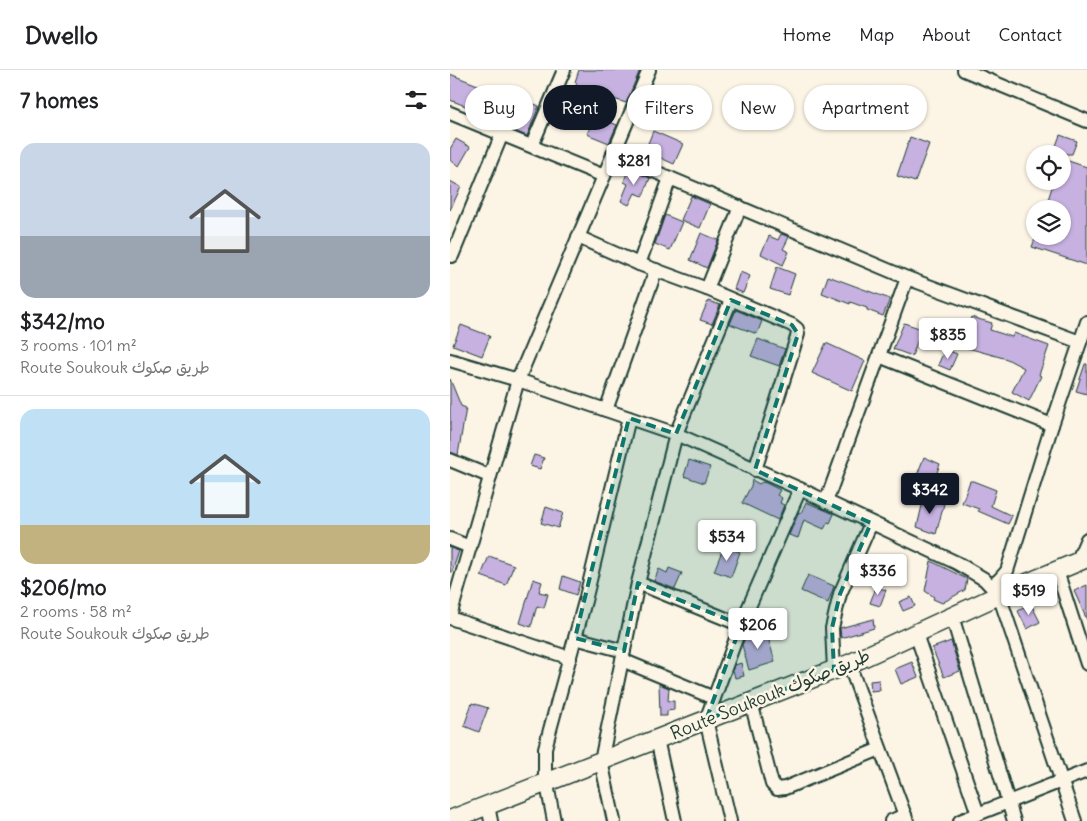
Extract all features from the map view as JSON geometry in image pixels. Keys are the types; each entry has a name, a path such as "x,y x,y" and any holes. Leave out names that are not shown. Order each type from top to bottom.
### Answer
{"street":[{"path":"532,146 564,70"},
{"path":"570,658 450,617 518,380 649,70"},
{"path":"964,70 1087,121"},
{"path":"450,113 604,176"},
{"path":"451,257 502,134"},
{"path":"613,154 907,278 1080,342"},
{"path":"639,264 670,178"},
{"path":"708,289 740,208"},
{"path":"578,237 639,264 708,289 792,324 797,329 798,334 755,470"},
{"path":"606,410 656,270"},
{"path":"826,502 907,278"},
{"path":"614,821 601,761 638,583 676,434 731,300"},
{"path":"995,590 999,580 1007,571 1052,425 1087,322"},
{"path":"879,356 1052,425"},
{"path":"450,360 518,380 676,434 957,563 984,579 995,590 1075,821"},
{"path":"554,821 546,783 545,748 570,658 629,418"},
{"path":"450,460 490,476"},
{"path":"730,821 706,720 741,625 800,490"},
{"path":"871,523 840,594 832,628 841,667 880,749 906,818 891,821"},
{"path":"1082,560 1087,538"},
{"path":"450,539 470,547"},
{"name":"Route Soukouk طريق صكوك","path":"452,816 490,813 546,783 841,667 916,634 952,616 995,590 1056,571 1082,560"},
{"path":"1056,571 1087,664"},
{"path":"638,583 741,625"},
{"path":"952,616 1014,821"},
{"path":"916,634 970,818 1087,771"},
{"path":"575,638 623,656 714,698"},
{"path":"752,702 772,784 777,789 785,788 880,749"},
{"path":"657,739 675,821"}],"highlighted area":[{"path":"731,300 792,325 798,334 755,470 871,523 840,594 832,628 834,670 706,720 741,625 638,583 624,651 575,638 629,418 676,434"}],"building":[{"path":"579,70 640,70 634,85 627,85 626,103 617,100 617,85 576,85 577,83 575,82"},
{"path":"450,74 478,85 465,85 465,106 450,100"},
{"path":"533,103 539,106 533,121"},
{"path":"512,130 529,130 527,136"},
{"path":"589,130 615,130 609,143 587,134"},
{"path":"653,131 683,144 674,164 645,151"},
{"path":"1060,135 1077,141 1072,154 1071,145 1056,145"},
{"path":"910,137 929,144 915,182 897,176"},
{"path":"456,139 470,147 459,166 450,160 450,149"},
{"path":"1071,162 1087,167 1087,265 1032,247 1033,245 1071,245 1071,200 1048,200 1051,190 1071,190"},
{"path":"628,169 650,178 643,196 635,193 629,205 621,201 628,184 624,182"},
{"path":"450,181 461,187 450,210"},
{"path":"691,196 710,204 700,228 681,220"},
{"path":"665,215 682,222 670,250 655,244"},
{"path":"701,233 718,240 707,268 690,260"},
{"path":"781,234 789,237 783,249 789,252 783,265 761,254 769,236 778,240"},
{"path":"777,267 795,274 788,295 770,289"},
{"path":"740,272 750,276 743,293 734,289"},
{"path":"828,276 890,299 883,316 867,310 867,308 850,302 850,304 822,293"},
{"path":"708,301 720,305 712,324 700,320"},
{"path":"736,310 762,321 757,334 730,324"},
{"path":"971,317 992,323 990,330 1012,337 1014,333 1049,346 1039,375 1041,376 1029,401 1012,392 1024,368 1007,359 964,347"},
{"path":"904,323 922,329 912,356 893,349"},
{"path":"461,325 490,336 482,356 453,345"},
{"path":"758,339 785,349 779,366 751,356"},
{"path":"826,343 865,361 852,391 812,373"},
{"path":"945,349 957,354 950,370 938,365"},
{"path":"1085,364 1087,364 1087,394 1076,391"},
{"path":"450,379 461,406 466,408 458,455 450,452"},
{"path":"534,455 544,458 540,469 530,466"},
{"path":"924,457 940,464 931,489 914,483"},
{"path":"689,460 710,467 704,483 684,476"},
{"path":"752,480 759,484 762,482 766,483 780,490 777,495 782,498 780,503 784,505 778,520 742,503"},
{"path":"970,481 996,490 991,506 1012,516 1008,524 978,511 979,509 962,503"},
{"path":"924,497 944,504 936,534 917,527"},
{"path":"806,502 834,514 830,523 828,522 824,529 804,520 798,538 789,535 799,512 801,513"},
{"path":"546,507 563,513 558,528 541,523"},
{"path":"724,546 740,552 731,577 714,571"},
{"path":"450,548 459,551 452,572 450,572"},
{"path":"489,556 514,565 506,585 481,576"},
{"path":"931,561 967,579 965,590 942,603 933,599 934,597 925,591"},
{"path":"669,568 682,573 675,589 654,581 659,569 667,573"},
{"path":"808,575 834,586 828,603 801,591"},
{"path":"563,576 580,582 576,595 560,589"},
{"path":"533,579 542,582 539,592 548,594 544,608 537,606 531,627 520,623"},
{"path":"1087,585 1087,620 1074,591"},
{"path":"876,587 886,590 880,606 870,603"},
{"path":"911,597 915,606 903,611 899,602"},
{"path":"1031,604 1040,622 1027,629 1018,611"},
{"path":"873,619 874,628 841,638 840,628"},
{"path":"766,630 775,662 749,670 742,645 746,636"},
{"path":"951,641 960,671 944,677 932,648"},
{"path":"912,662 918,677 901,684 895,669"},
{"path":"741,663 744,676 735,678 733,670 735,665"},
{"path":"879,680 880,690 871,691 870,681"},
{"path":"659,684 669,688 668,701 674,701 674,710 667,711 667,716 660,716"},
{"path":"472,703 488,708 479,732 464,726"}]}
